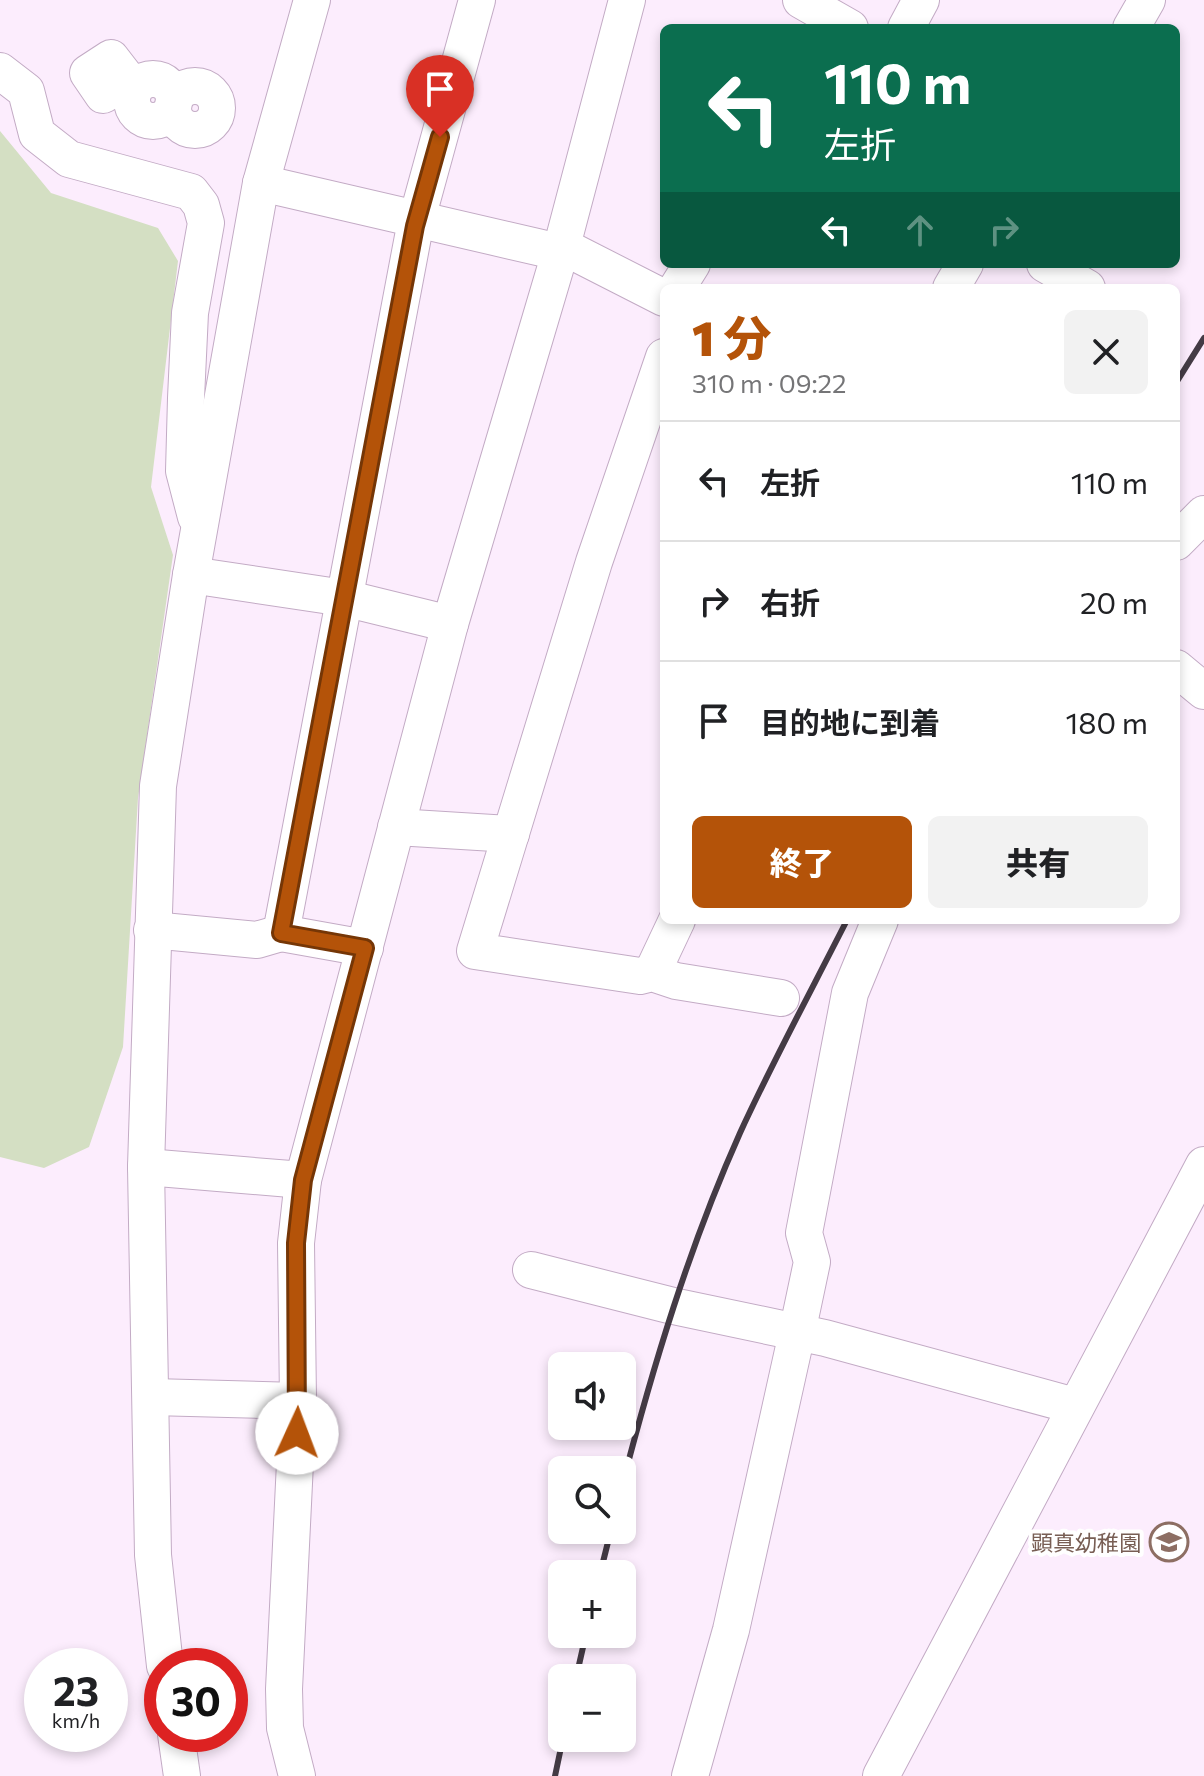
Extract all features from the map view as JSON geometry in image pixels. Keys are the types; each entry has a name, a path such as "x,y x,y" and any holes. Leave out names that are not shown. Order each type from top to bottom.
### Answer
{"street":[{"path":"163,1648 153,1555 146,1167 158,786 191,575 261,183 312,0"},
{"path":"281,933 417,220 477,0"},
{"path":"297,1776 285,1728 284,1689 298,1401 296,1243 303,1180 450,624 560,249 627,0"},
{"path":"801,0 839,24"},
{"path":"908,24 921,0"},
{"path":"1133,24 1147,0"},
{"path":"0,71 26,91 37,134 69,159 191,192 201,205 206,223 190,313 184,471 200,530"},
{"path":"261,183 417,220 560,249 660,296"},
{"path":"1052,268 1080,284"},
{"path":"660,369 594,562 475,951 640,976 652,973 676,981 781,998"},
{"path":"1180,538 1204,514"},
{"path":"191,575 344,598 450,624"},
{"path":"1180,671 1204,691"},
{"path":"396,827 511,834"},
{"path":"652,973 675,924"},
{"path":"690,1776 731,1630 812,1262 804,1233 837,1050 850,993 878,924"},
{"path":"152,930 257,940 281,933 365,948"},
{"path":"881,1776 1204,1165"},
{"path":"146,1167 303,1180"},
{"path":"531,1270 797,1333 1075,1406"},
{"path":"152,1397 298,1401"},
{"path":"179,1752 182,1776"}],"green space":[{"path":"0,131 51,193 158,228 178,261 151,487 173,555 138,798 123,1047 89,1147 44,1168 0,1157"}],"railway":[{"path":"1180,377 1204,338"},
{"path":"630,1456 646,1396 704,1219 740,1133 845,924"},
{"path":"604,1560 608,1544"},
{"path":"579,1664 583,1648"},
{"path":"555,1776 560,1752"}],"place":[{"name":"顕真幼稚園","path":"1169,1542"}],"route":[{"path":"297,1433 296,1243 303,1180 365,948 281,933 415,226 440,137"}]}
